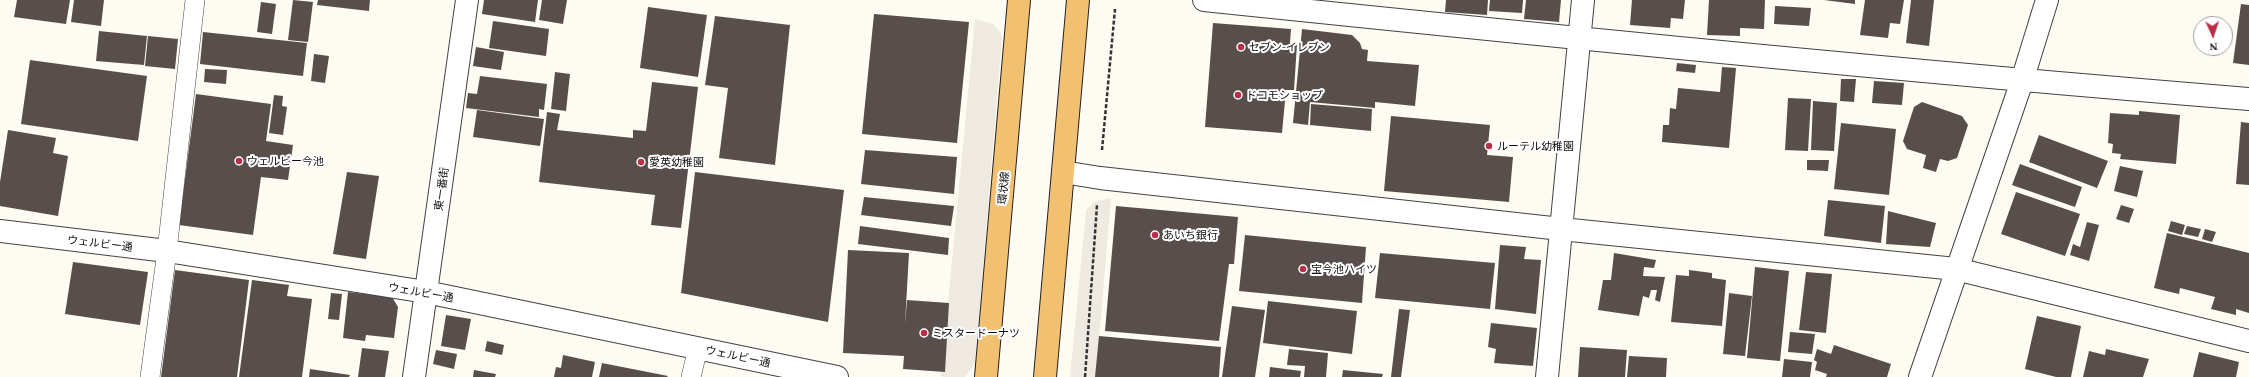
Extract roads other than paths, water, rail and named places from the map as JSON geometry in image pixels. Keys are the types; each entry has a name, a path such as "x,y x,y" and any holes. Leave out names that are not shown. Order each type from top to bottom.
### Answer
{"main road":[{"name":"環状線","path":"986,377 1018,0"},
{"path":"1045,377 1078,0"}],"street":[{"name":"東一番街","path":"414,377 467,0"},
{"path":"1204,0 2022,81 2249,99"},
{"path":"1547,377 1583,0"},
{"path":"1920,377 2022,81 2047,0"},
{"path":"1063,172 1100,178 1561,229 1956,269 2249,341"},
{"name":"ウェルビー通","path":"0,231 167,251 426,292 837,377"}],"lane":[{"path":"150,377 167,251 195,0"},
{"path":"691,377 698,348"}],"place":[{"name":"セブン-イレブン","path":"1241,47"},
{"name":"ドコモショップ","path":"1238,95"},
{"name":"ルーテル幼稚園","path":"1489,146"},
{"name":"ウェルビー今池","path":"239,161"},
{"name":"愛英幼稚園","path":"641,162"},
{"name":"あいち銀行","path":"1155,235"},
{"name":"宝今池ハイツ","path":"1303,269"},
{"name":"ミスタードーナツ","path":"924,333"}]}
